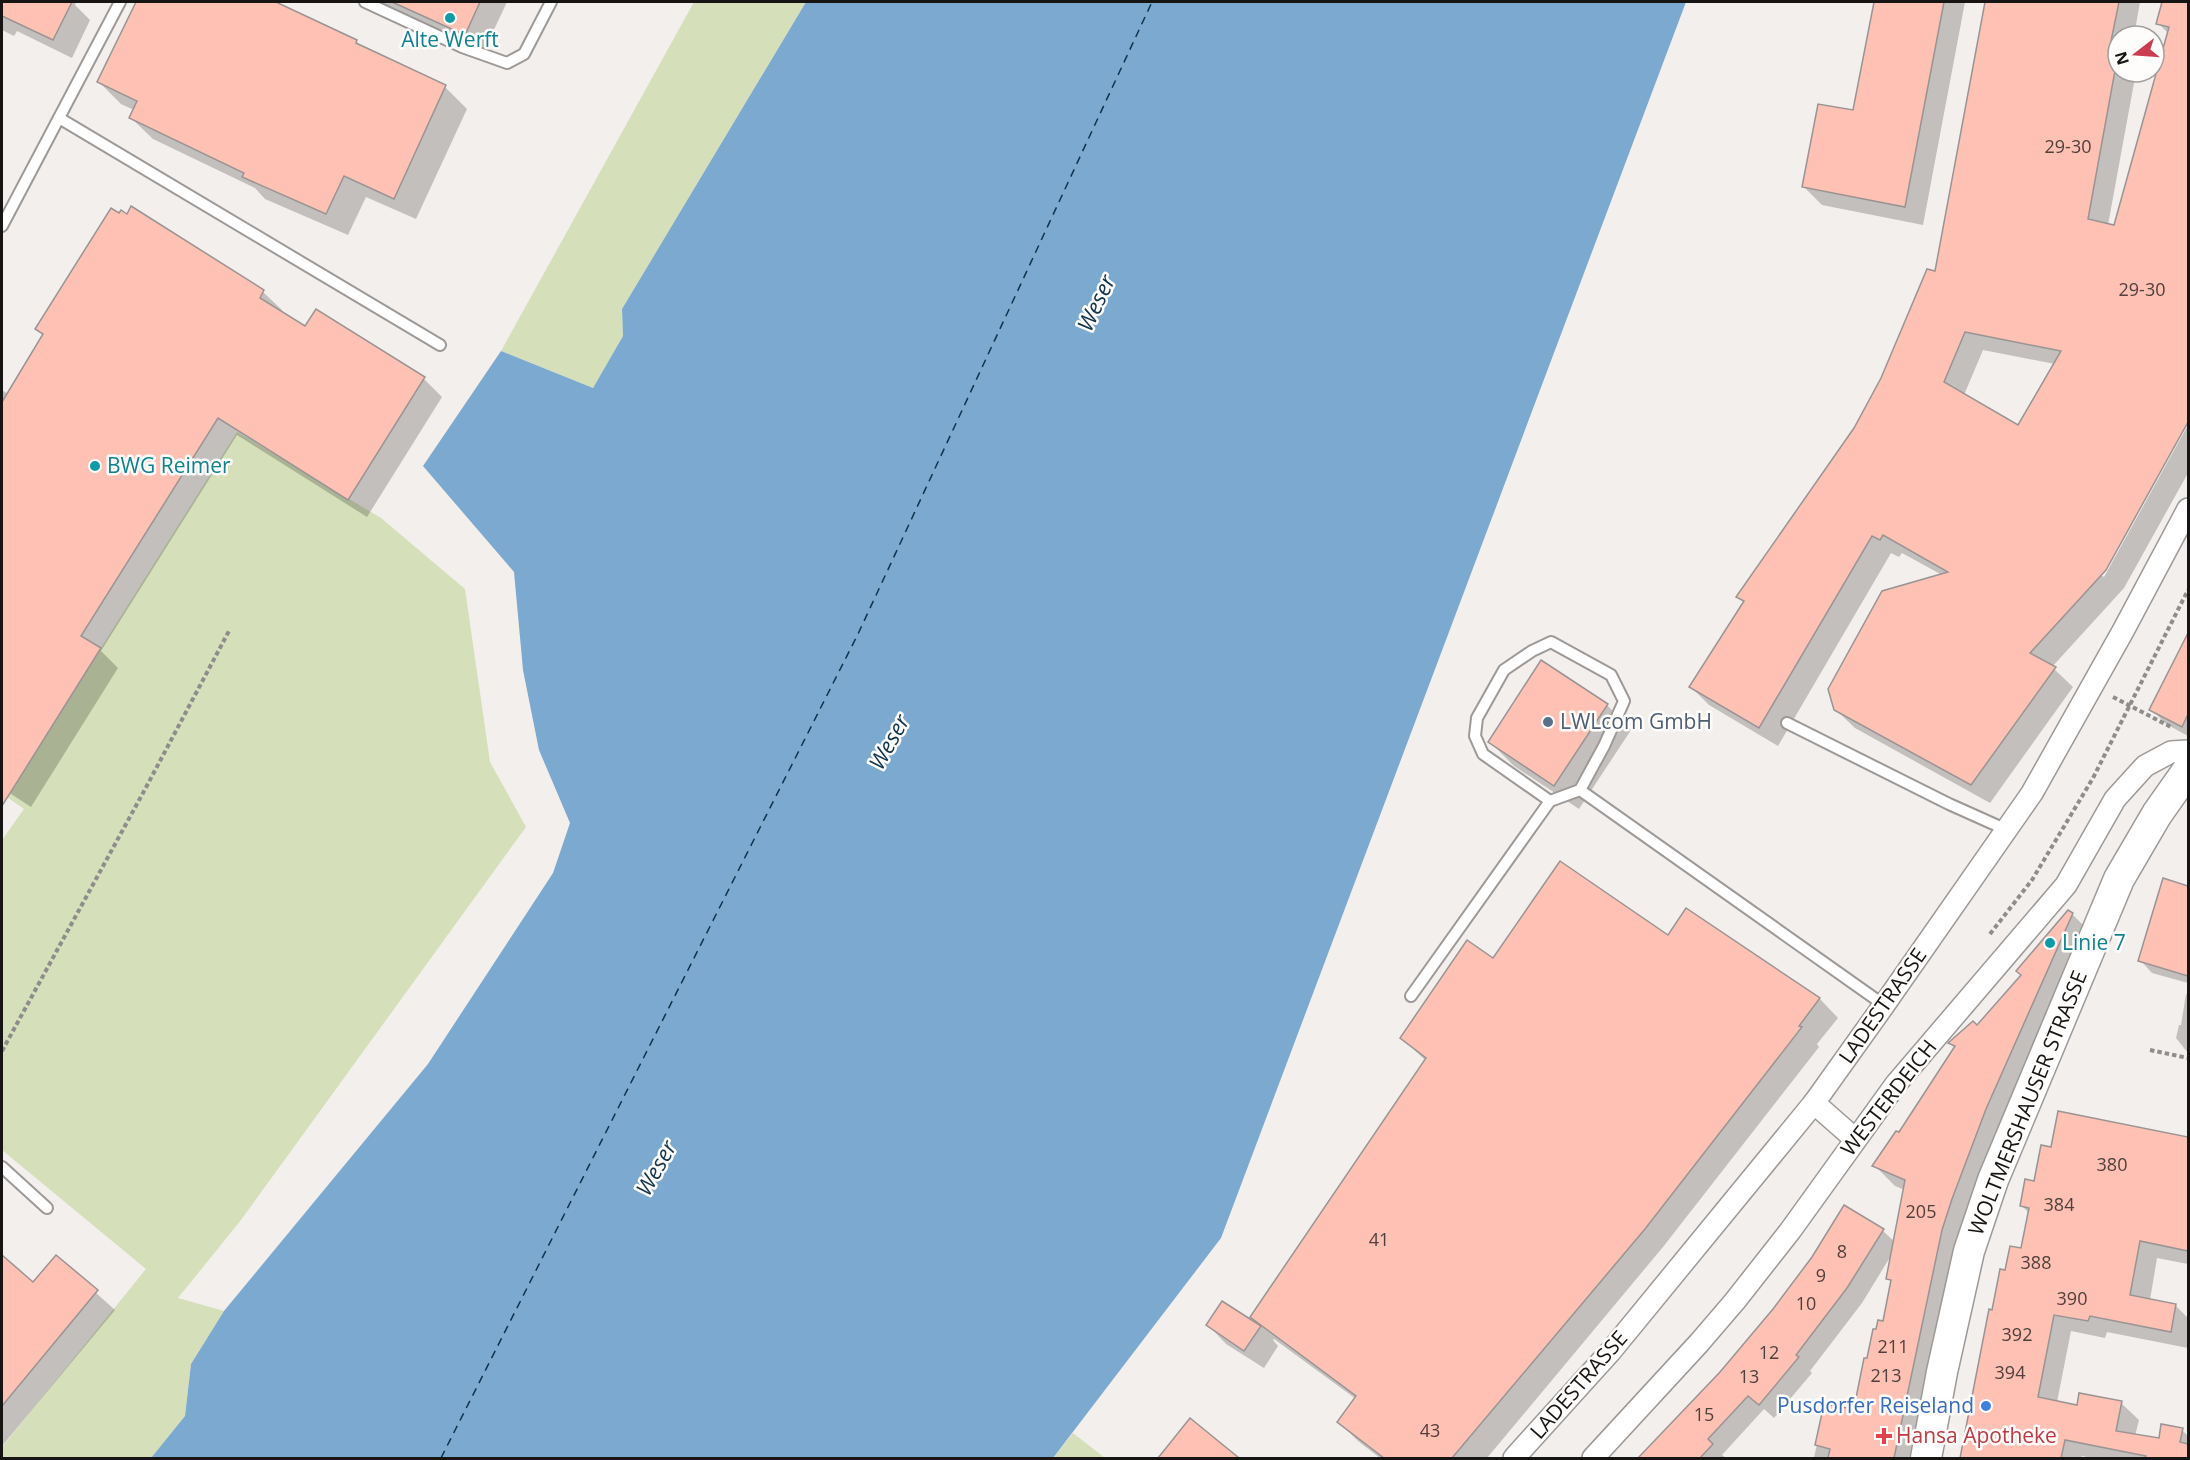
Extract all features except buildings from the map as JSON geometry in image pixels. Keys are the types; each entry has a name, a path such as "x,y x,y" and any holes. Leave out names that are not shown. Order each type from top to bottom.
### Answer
{"street":[{"name":"LADESTRASSE","path":"1514,1458 1610,1352 1814,1103 1884,1005 2007,830 2043,774 2188,509"},
{"name":"WESTERDEICH","path":"1593,1458 1735,1301 1790,1231 1896,1084 2066,885 2115,799 2145,766 2171,752 2188,751"},
{"name":"WOLTMERSHAUSER STRASSE","path":"1926,1458 1942,1371 1969,1251 1993,1180 2119,879 2157,814 2188,770"},
{"path":"1814,1103 1855,1139"}],"lane":[{"path":"2,226 120,2"},
{"path":"365,2 453,43 507,63 524,54 551,2"},
{"path":"59,118 440,345"},
{"path":"1411,996 1550,801 1580,790 1604,746 1624,700 1611,675 1551,642 1532,651 1504,670 1477,718 1475,736 1483,754 1550,801"},
{"path":"1787,723 1949,804 2007,830"},
{"path":"1580,790 1884,1005"},
{"path":"2,1167 47,1208"}],"path":[{"path":"1989,935 2032,880 2093,778 2188,590"},
{"path":"2,1051 230,628"},
{"path":"2118,699 2166,724"},
{"path":"2150,1050 2188,1058"}],"green space":[{"path":"694,2 806,2 622,309 623,336 593,388 501,351"},
{"path":"237,432 381,518 465,589 490,762 526,827 241,1220 178,1298 224,1311 191,1364 185,1416 151,1458 2,1458 2,1447 146,1269 2,1150 2,840 24,809 7,797"},
{"path":"1073,1433 1105,1458 1053,1458"}],"water":[{"name":"Weser","path":"806,2 1686,2 1221,1238 1053,1458 151,1458 185,1416 191,1364 224,1311 428,1064 553,873 570,823 539,750 523,670 514,572 423,466 501,351 593,388 623,336 622,309"}],"ferry route":[{"path":"441,1458 858,634 1152,2"}],"place":[{"name":"Alte Werft","path":"450,18"},
{"name":"BWG Reimer","path":"95,466"},
{"name":"LWLcom GmbH","path":"1548,722"},
{"name":"Linie 7","path":"2050,943"},
{"name":"Pusdorfer Reiseland","path":"1986,1406"},
{"name":"Hansa Apotheke","path":"1884,1436"}]}
